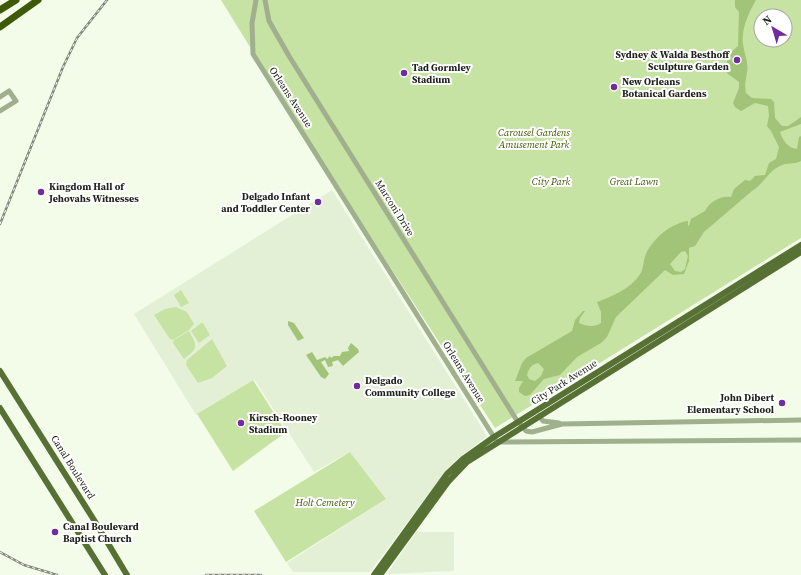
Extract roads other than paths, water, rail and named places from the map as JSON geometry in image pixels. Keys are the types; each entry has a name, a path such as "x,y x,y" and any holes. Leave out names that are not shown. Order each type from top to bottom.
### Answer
{"highway":[{"path":"0,28 38,0"},
{"path":"0,9 15,1"}],"main road":[{"name":"City Park Avenue","path":"520,425 801,245"},
{"name":"City Park Avenue","path":"520,425 539,416 801,252"},
{"name":"Canal Boulevard","path":"0,371 127,575"},
{"path":"0,408 105,575"},
{"path":"374,575 446,474 463,459 520,425"},
{"path":"380,575 458,470 498,439"}],"street":[{"name":"Orleans Avenue","path":"256,0 252,23 253,54 498,439"},
{"name":"Marconi Drive","path":"265,0 269,20 273,30 520,425"},
{"path":"0,97 9,91 16,101 0,112"},
{"path":"539,416 542,421 562,424 801,420"},
{"path":"520,425 526,431 532,432 562,424"},
{"path":"498,439 801,440"}],"railway":[{"path":"0,224 63,67 77,38 107,0"},
{"path":"0,552 24,565 57,575"},
{"path":"206,575 261,575"}],"place":[{"name":"Sydney & Walda Besthoff Sculpture Garden","path":"737,60"},
{"name":"Tad Gormley Stadium","path":"404,73"},
{"name":"New Orleans Botanical Gardens","path":"614,87"},
{"name":"Kingdom Hall of Jehovahs Witnesses","path":"41,192"},
{"name":"Delgado Infant and Toddler Center","path":"318,202"},
{"name":"Delgado Community College","path":"357,386"},
{"name":"John Dibert Elementary School","path":"782,403"},
{"name":"Kirsch-Rooney Stadium","path":"241,423"},
{"name":"Canal Boulevard Baptist Church","path":"55,532"}],"park label":[{"name":"Carousel Gardens Amusement Park","path":"534,138"},
{"name":"City Park","path":"551,181"},
{"name":"Great Lawn","path":"634,181"},
{"name":"Holt Cemetery","path":"325,502"}]}
